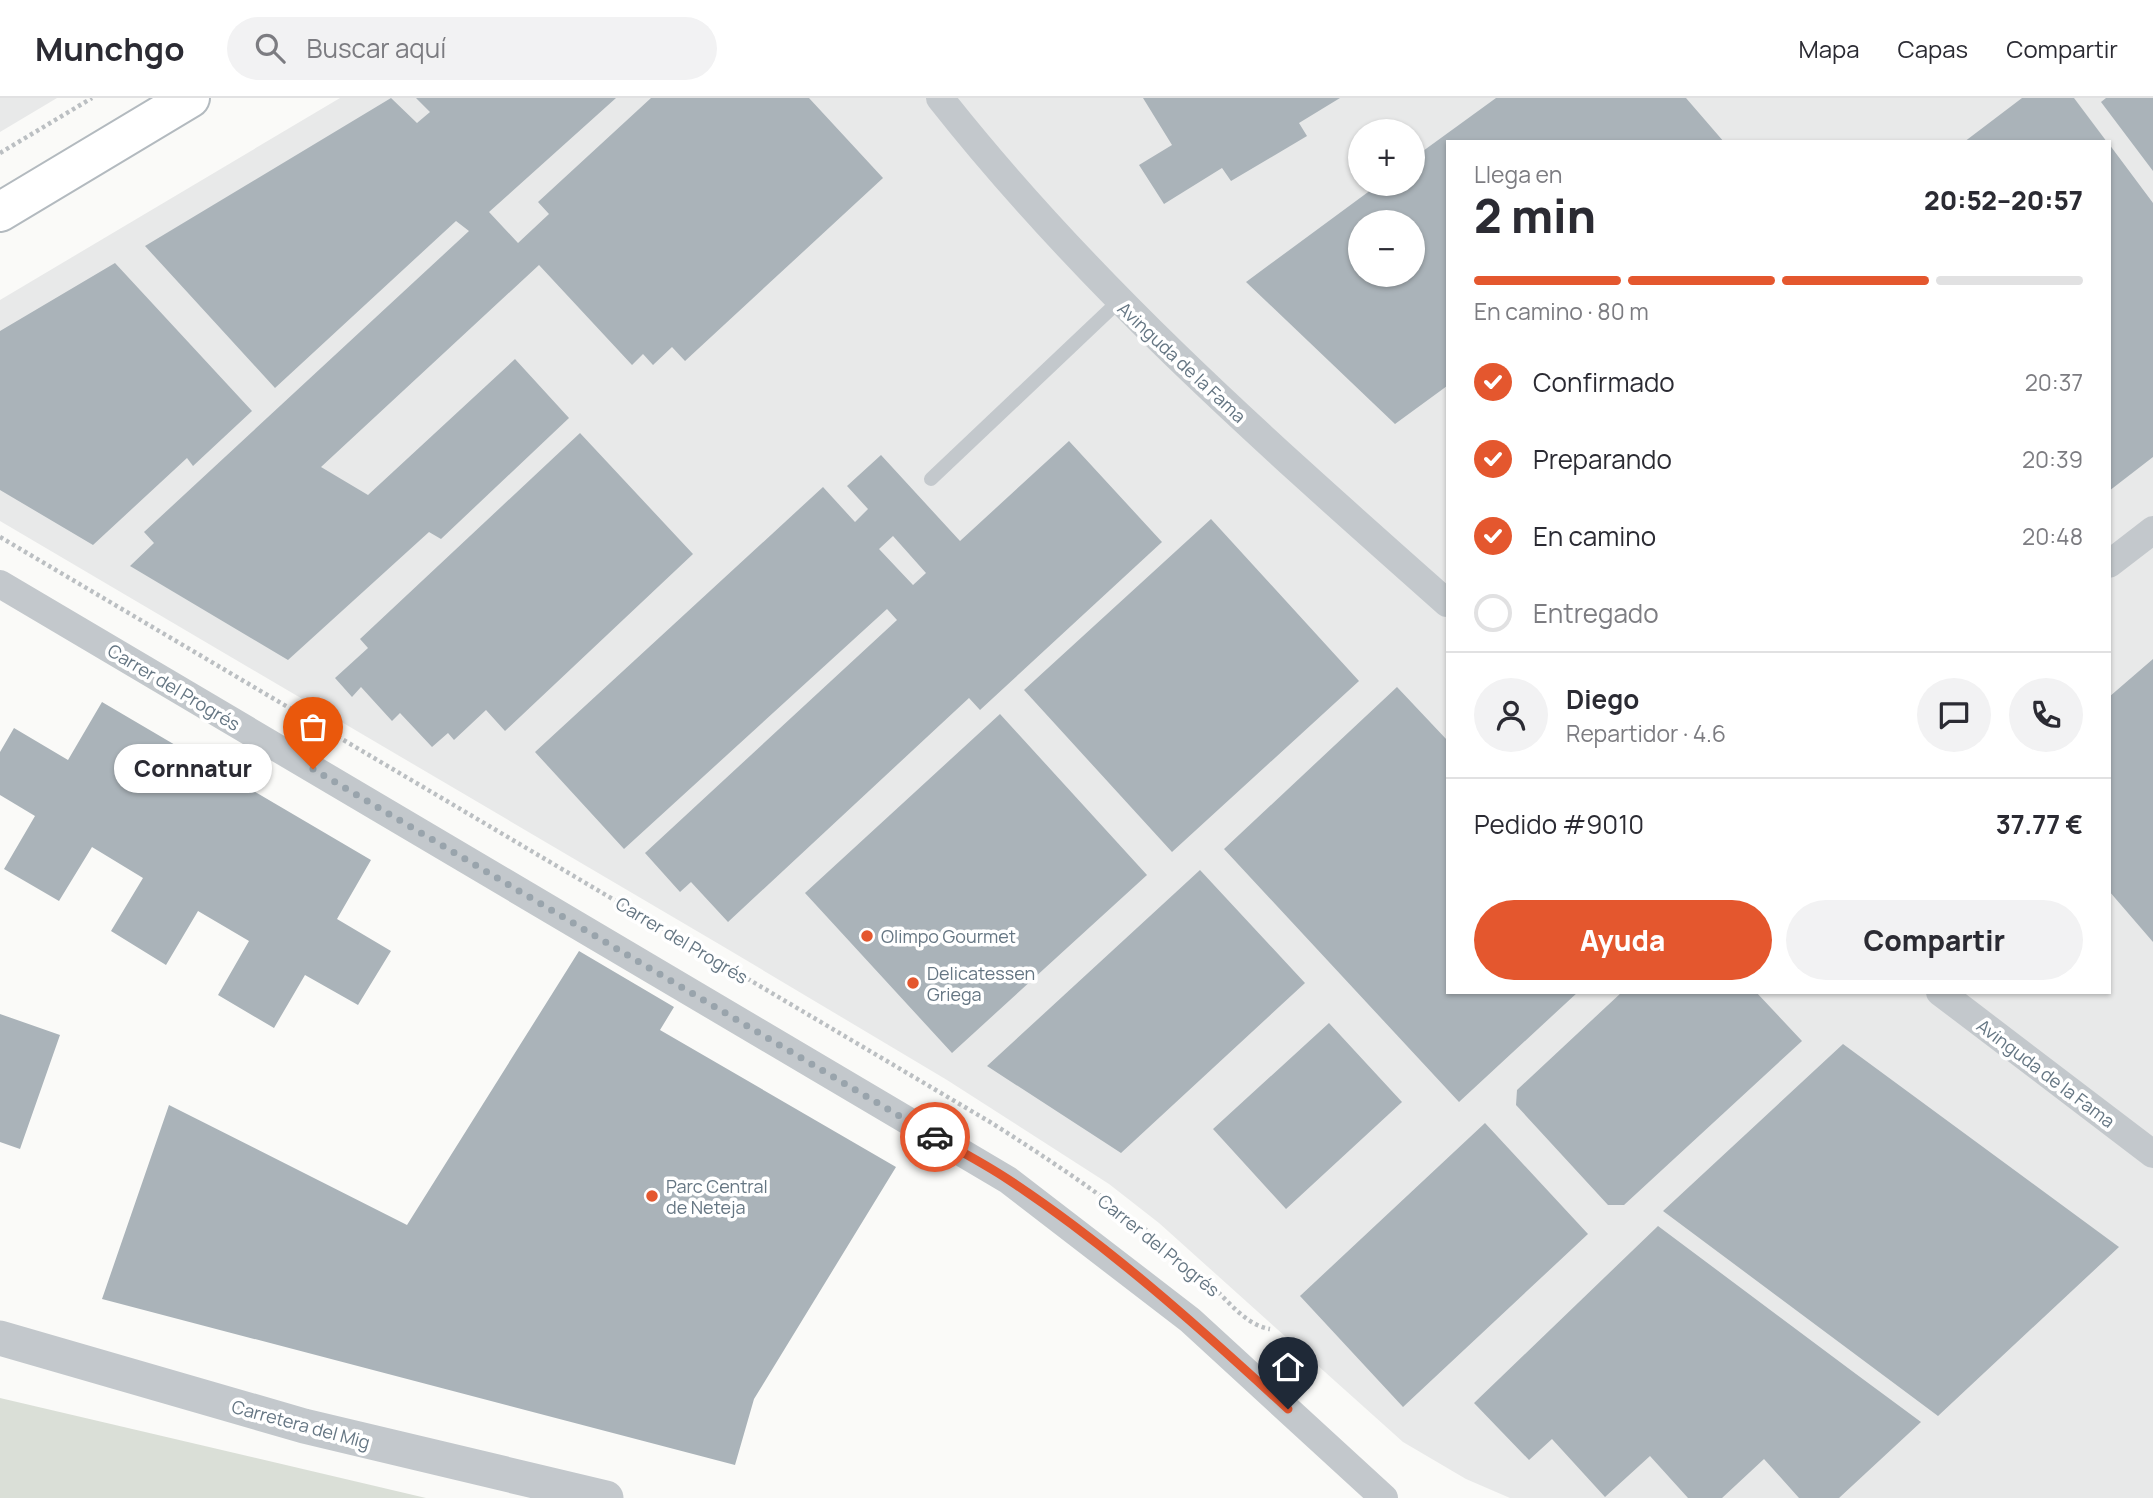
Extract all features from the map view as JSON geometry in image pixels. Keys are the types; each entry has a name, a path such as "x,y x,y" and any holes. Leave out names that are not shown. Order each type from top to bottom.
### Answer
{"main road":[{"path":"0,212 190,98"}],"street":[{"name":"Avinguda de la Fama","path":"940,98 1088,271 1118,302 1292,466 1446,602"},
{"path":"2111,562 2153,530"},
{"name":"Carrer del Progrés","path":"0,584 1009,1180 1190,1320 1384,1498"},
{"name":"Avinguda de la Fama","path":"1943,994 2153,1154"},
{"name":"Carretera del Mig","path":"0,1338 304,1426 606,1498"}],"lane":[{"path":"930,479 1118,302"}],"path":[{"path":"0,153 92,98"},
{"name":"Carrer del Progrés","path":"0,537 990,1122 1120,1210 1202,1277 1256,1326 1270,1329"}],"shaded area":[{"path":"0,98 57,98 0,132"},
{"path":"340,98 2153,98 2153,1498 1510,1498 1466,1479 1403,1442 1159,1223 1109,1184 947,1080 0,521 0,300"},
{"path":"0,1398 426,1498 0,1498"}],"building":[{"path":"391,98 417,123 430,112 416,98 616,98 489,212 518,243 549,214 538,202 651,98 809,98 883,178 685,361 672,347 653,365 643,354 632,365 539,265 321,467 368,495 515,359 569,418 441,539 429,532 288,660 130,566 154,543 144,532 469,231 456,221 275,388 145,246"},
{"path":"1143,98 1340,98 1299,123 1307,136 1231,181 1222,168 1164,204 1139,165 1172,145"},
{"path":"1496,98 1686,98 1722,140 1446,140 1446,387 1395,424 1246,282 1363,196 1425,196 1425,150"},
{"path":"2022,98 2074,98 2106,140 1967,140"},
{"path":"2106,98 2153,98 2153,171 2101,102"},
{"path":"2111,147 2153,203 2153,457 2111,489"},
{"path":"115,263 252,411 193,466 187,458 93,545 0,490 0,331"},
{"path":"580,433 693,554 505,731 486,710 454,740 448,733 432,747 400,713 392,721 361,687 352,697 335,678 368,648 360,639"},
{"path":"1069,441 1162,542 980,710 969,698 728,922 691,882 680,892 645,853 897,620 887,609 624,849 535,752 823,487 855,522 868,509 847,486 881,455 960,541","holes":["893,536 926,573 913,585 879,549"]},
{"path":"1211,519 1359,681 1172,852 1024,690"},
{"path":"2153,659 2153,942 2111,893 2111,695"},
{"path":"1397,687 1446,739 1446,994 1576,994 1459,1102 1224,849"},
{"path":"102,702 371,860 337,919 391,951 358,1005 305,975 274,1028 218,995 249,941 198,911 166,965 111,931 143,878 92,847 59,901 4,869 35,816 0,795 0,752 14,728 68,760"},
{"path":"1000,714 1147,875 952,1053 805,893"},
{"path":"1200,870 1305,983 1121,1153 987,1066"},
{"name":"Parc Central de Neteja","path":"579,951 674,1007 660,1030 896,1167 754,1399 735,1465 102,1299 169,1105 407,1225"},
{"path":"1620,994 1758,994 1802,1041 1624,1205 1608,1205 1516,1105 1517,1090"},
{"path":"0,1014 60,1035 20,1149 0,1142"},
{"path":"1329,1023 1402,1102 1286,1209 1213,1129"},
{"path":"1843,1044 2119,1247 1938,1416 1663,1211"},
{"path":"1485,1123 1588,1234 1403,1407 1300,1296"},
{"path":"1658,1226 1921,1422 1839,1498 1799,1498 1764,1459 1722,1498 1688,1498 1650,1456 1605,1497 1552,1439 1529,1460 1474,1403"}],"way so far":[{"path":"313,769 935,1137"}],"place":[{"name":"Cornnatur","path":"313,769"},
{"name":"Olimpo Gourmet","path":"867,936"},
{"name":"Delicatessen Griega","path":"913,983"},
{"name":"Parc Central de Neteja","path":"652,1196"}],"route":[{"path":"935,1137 1009,1180 1073,1227 1190,1320 1288,1409"}]}
